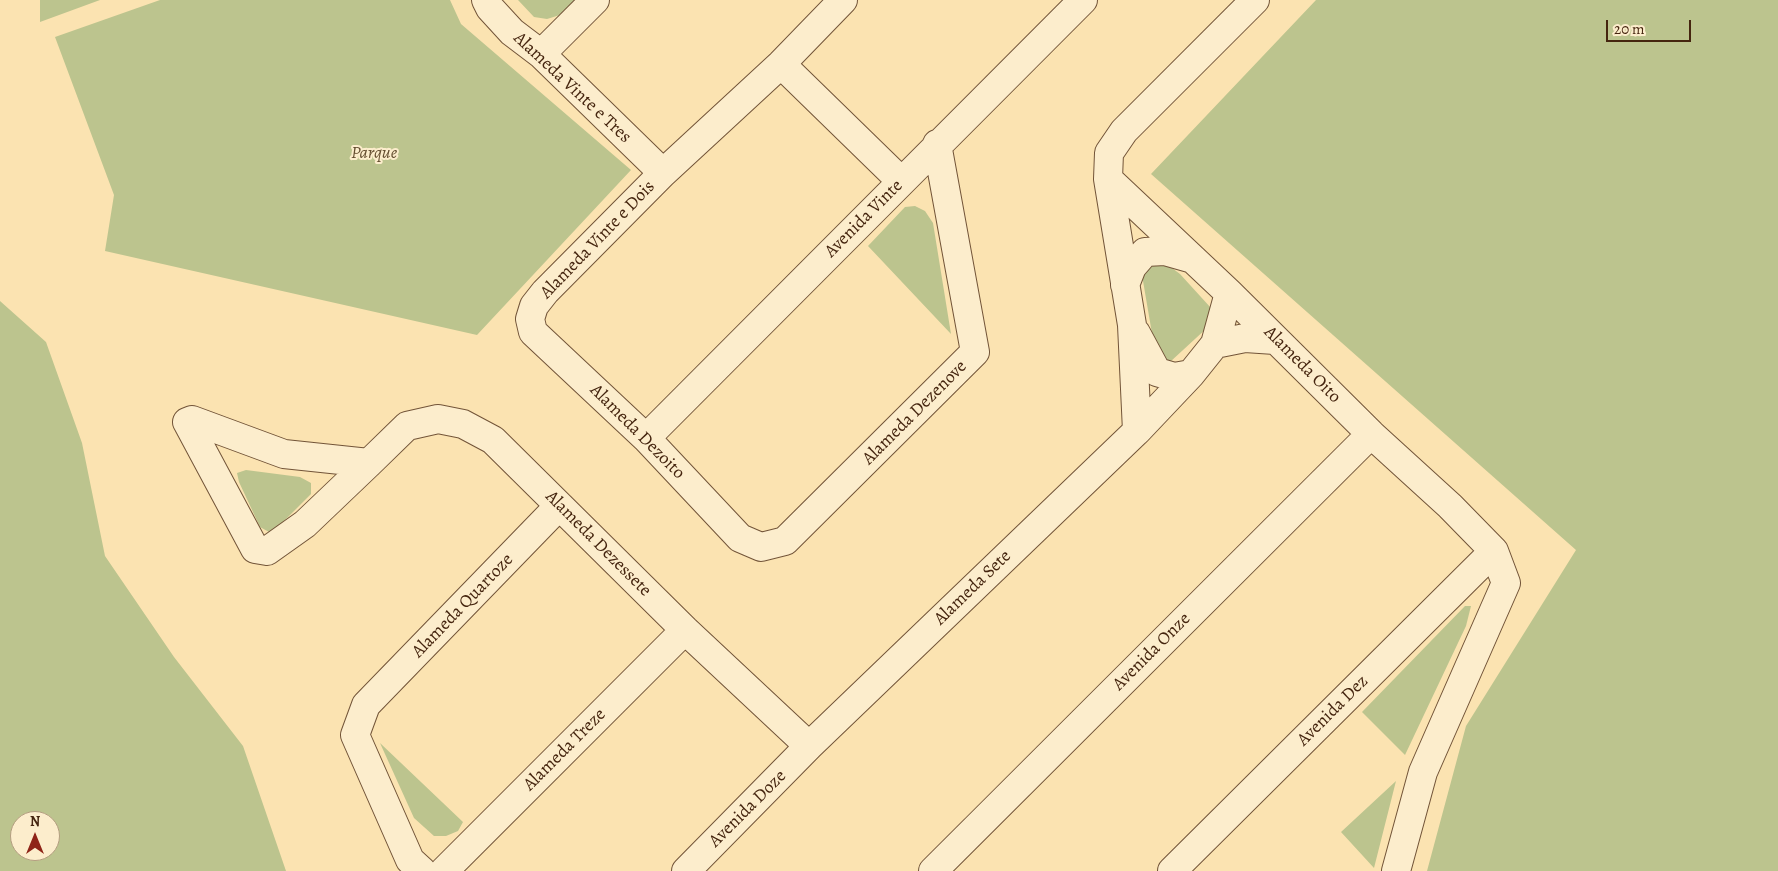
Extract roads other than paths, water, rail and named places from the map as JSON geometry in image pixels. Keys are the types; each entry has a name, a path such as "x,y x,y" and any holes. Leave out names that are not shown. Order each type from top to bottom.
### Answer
{"street":[{"name":"Alameda Vinte e Tres","path":"486,0 490,8 512,32 541,54 663,173"},
{"path":"541,54 595,0"},
{"name":"Alameda Vinte e Dois","path":"534,306 663,173 781,64 843,0"},
{"name":"Avenida Vinte","path":"646,438 900,181 1083,0"},
{"path":"1137,431 1132,325 1108,179 1109,153 1124,131 1255,0"},
{"path":"781,64 900,181"},
{"name":"Alameda Dezenove","path":"762,547 785,540 975,352 937,144"},
{"name":"Alameda Oito","path":"1108,179 1229,293 1371,434 1450,506 1494,551"},
{"path":"1125,285 1132,267 1145,252 1165,251 1193,259"},
{"name":"Alameda Sete","path":"809,746 1137,431 1191,374 1215,344 1229,293"},
{"name":"Alameda Dezoito","path":"534,306 530,319 533,332 646,438 740,538 762,547"},
{"path":"1132,325 1157,372 1174,376 1191,374"},
{"path":"1215,344 1245,338 1275,340"},
{"name":"Alameda Dezessete","path":"284,454 192,420 187,422 255,549 268,551 305,524 369,464 406,426 438,419 463,424 493,440 685,630 809,746"},
{"name":"Avenida Onze","path":"933,871 1371,434"},
{"path":"284,454 369,464"},
{"path":"284,454 308,466 319,475 323,490 305,524"},
{"name":"Alameda Quartoze","path":"422,871 410,860 355,735 366,706 559,506"},
{"path":"1396,871 1423,772 1506,583 1494,551"},
{"name":"Avenida Dez","path":"1172,871 1494,551"},
{"name":"Alameda Treze","path":"444,871 685,630"},
{"name":"Avenida Doze","path":"686,871 809,746"}],"park label":[{"name":"Parque","path":"374,154"}]}
